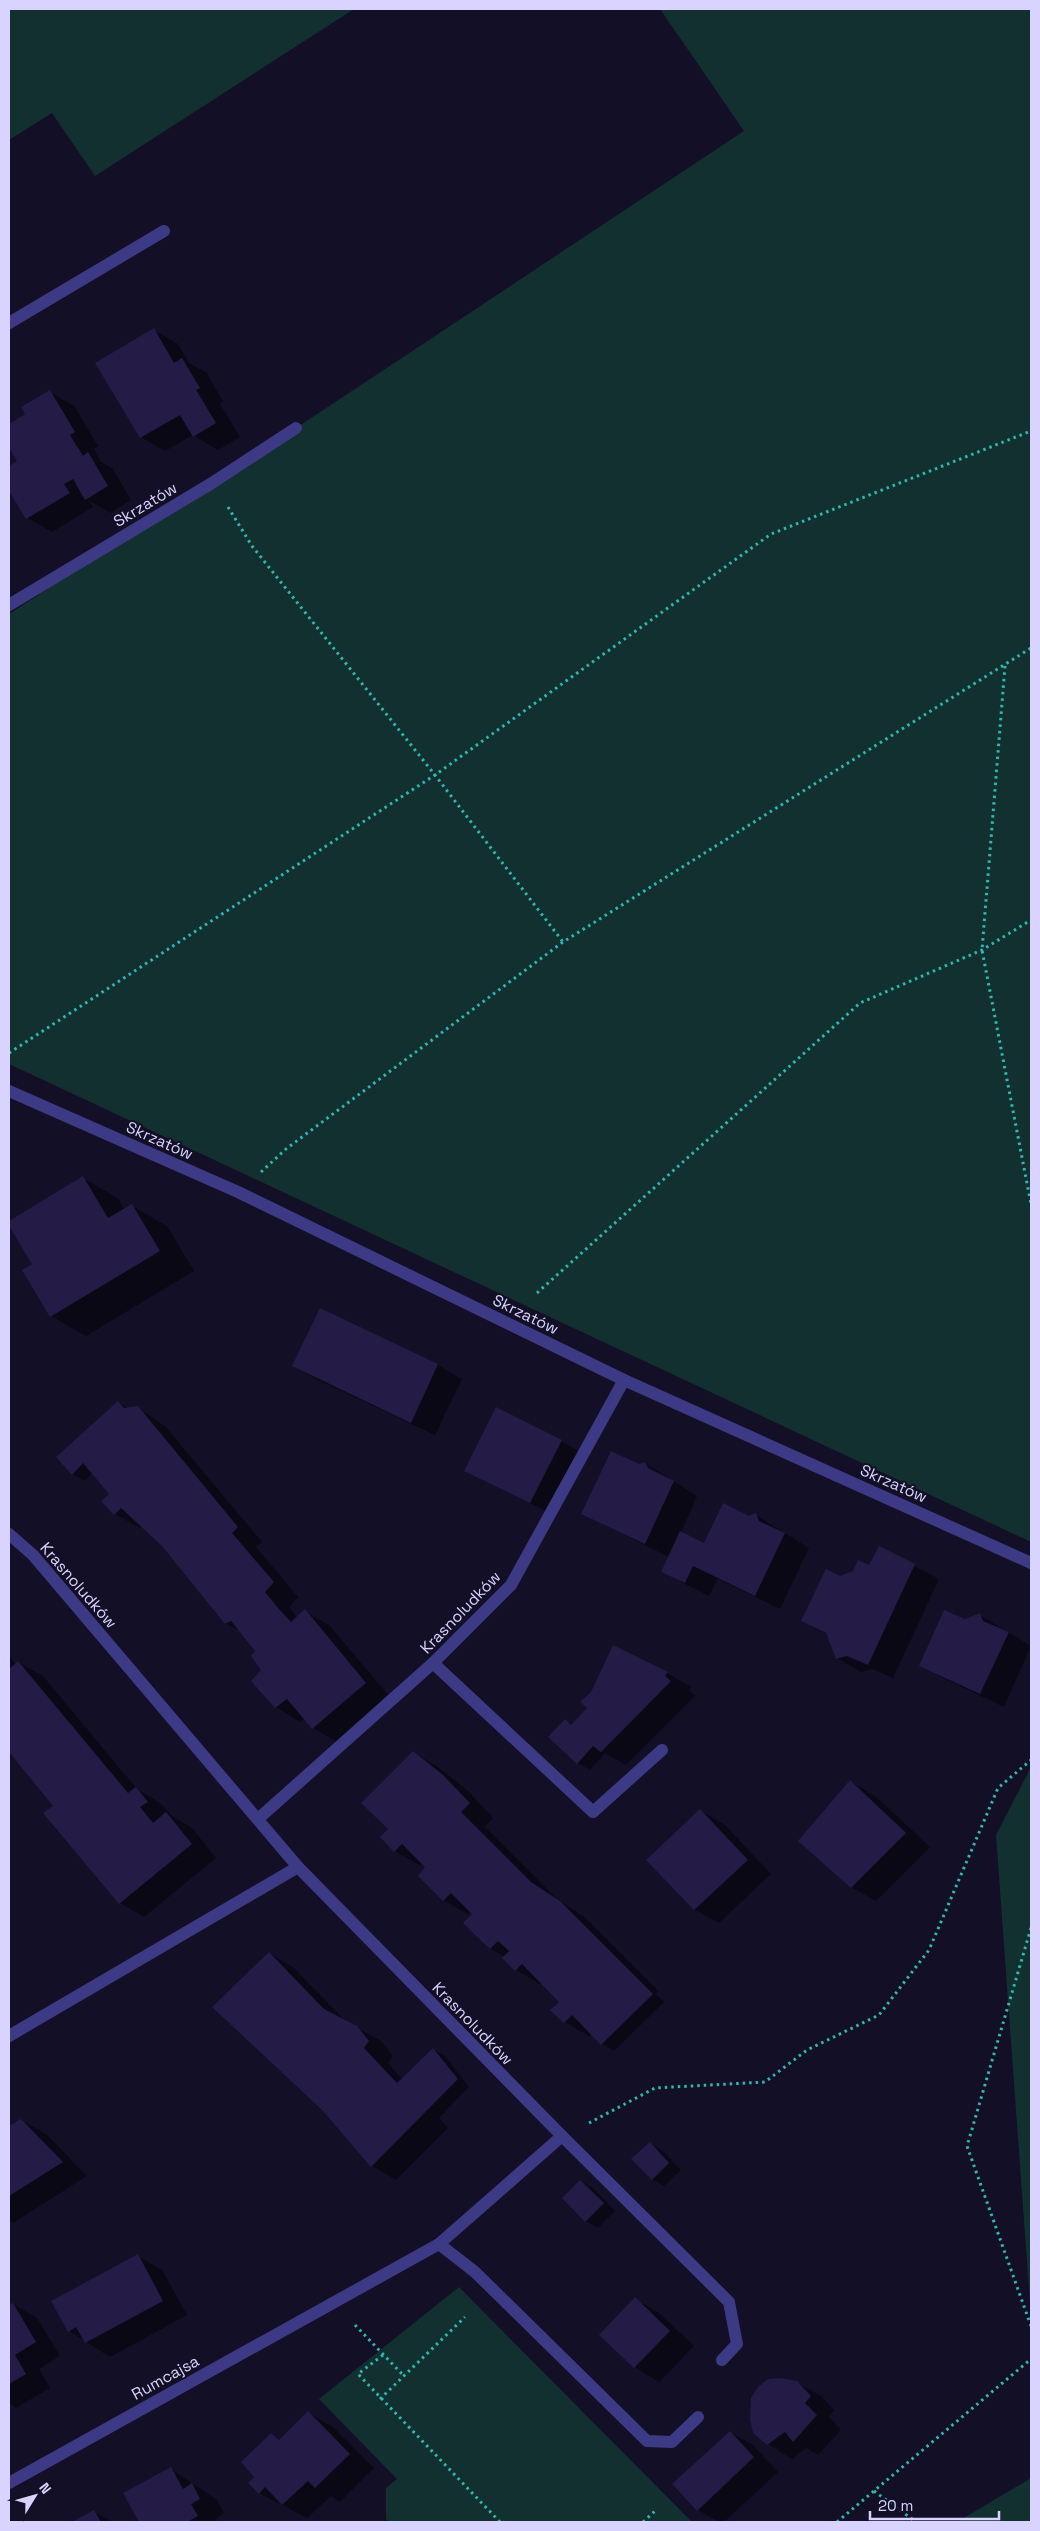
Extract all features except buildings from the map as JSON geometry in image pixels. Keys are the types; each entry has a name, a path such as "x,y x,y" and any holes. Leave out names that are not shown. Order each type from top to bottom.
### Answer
{"street":[{"path":"9,323 164,230"},
{"name":"Skrzatów","path":"9,606 212,482 296,428"},
{"name":"Skrzatów","path":"9,1091 238,1192 624,1380 1031,1563"},
{"name":"Krasnoludków","path":"258,1819 433,1663 511,1585 624,1380"},
{"name":"Krasnoludków","path":"9,1534 33,1555 298,1867 562,2136 729,2302 738,2344 722,2360"},
{"path":"433,1663 593,1812 662,1750"},
{"path":"9,2036 298,1867"},
{"name":"Rumcajsa","path":"9,2483 439,2244 562,2136"},
{"path":"439,2244 475,2272 647,2441 672,2442 698,2417"}],"path":[{"path":"9,1053 435,776 771,534 1031,431"},
{"path":"212,482 252,546 435,776 563,942"},
{"path":"238,1192 286,1149 563,942 1031,648"},
{"path":"1005,665 982,950 1031,1204"},
{"path":"536,1293 860,1003 982,950 1031,920"},
{"path":"562,2136 654,2088 765,2082 807,2050 879,2015 930,1950 998,1788 1031,1760"},
{"path":"1031,1928 967,2146 1031,2326"},
{"path":"338,2300 345,2314 403,2375"},
{"path":"380,2399 465,2317"},
{"path":"383,2355 358,2374 500,2522"},
{"path":"837,2522 1031,2359"},
{"path":"874,2491 916,2522"},
{"path":"643,2522 655,2511"}],"green space":[{"path":"9,9 354,9 95,176 52,113 9,140"},
{"path":"660,9 1031,9 1031,1542 9,1064 9,614 296,428 744,131"},
{"path":"1031,1767 1031,2317 996,1835"},
{"path":"459,2287 692,2522 390,2522 386,2519 386,2488 397,2479 319,2399"},
{"path":"1031,2478 1031,2522 957,2522"}]}
